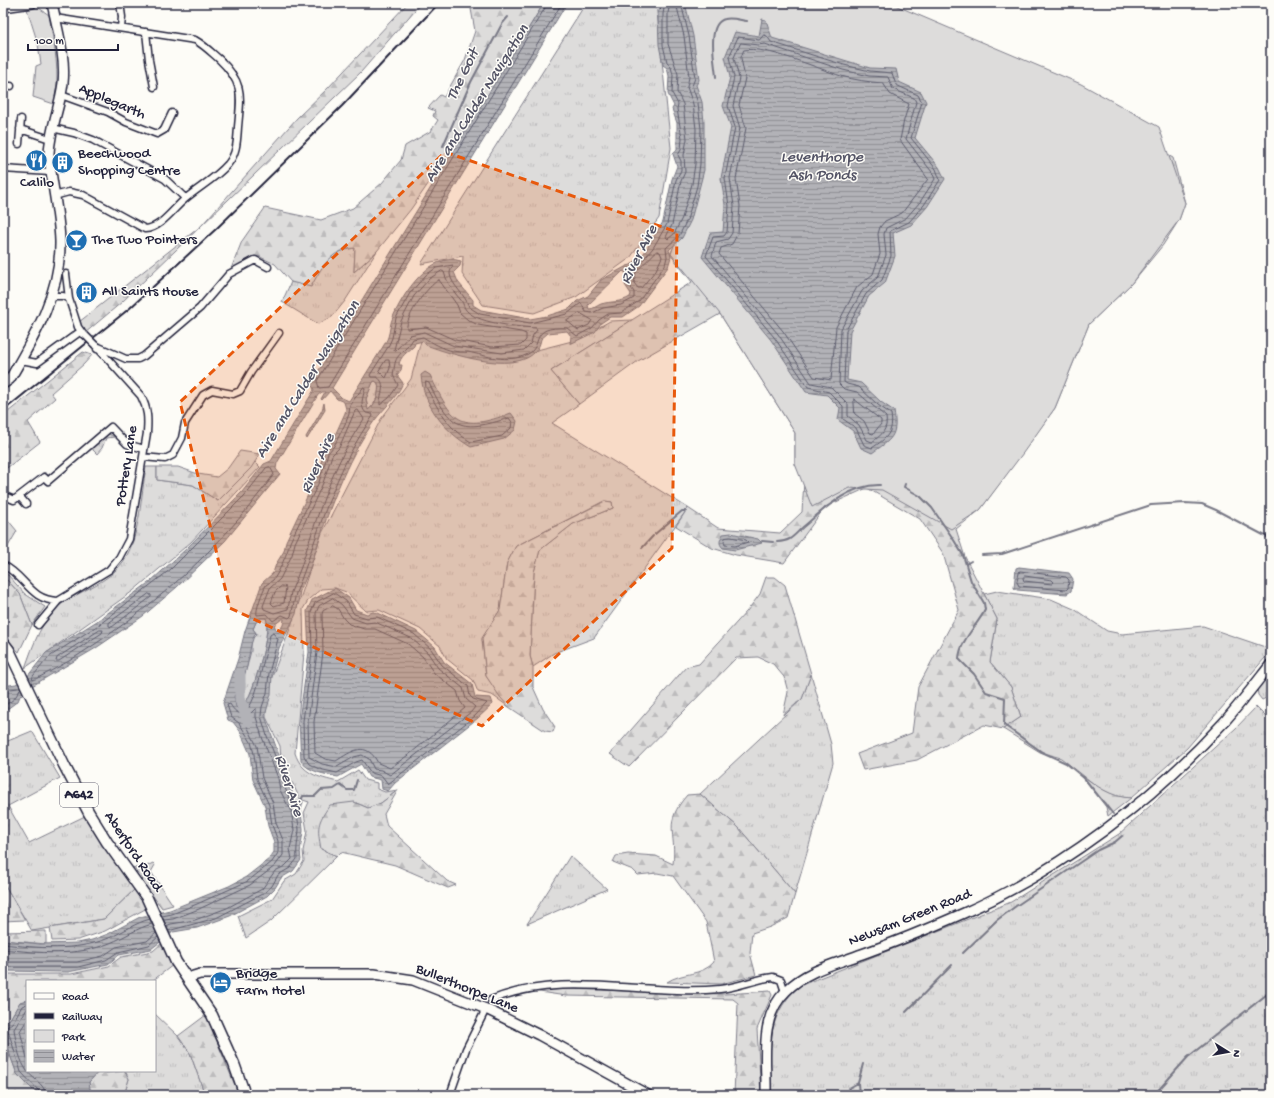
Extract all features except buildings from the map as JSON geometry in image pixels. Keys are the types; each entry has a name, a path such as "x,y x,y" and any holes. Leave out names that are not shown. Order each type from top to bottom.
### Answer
{"main road":[{"name":"Aberford Road","path":"3,642 9,650 89,813 107,842 147,898 166,942 187,978"},
{"name":"A642","path":"187,978 212,1016 234,1064 245,1095"}],"street":[{"path":"3,7 32,3"},
{"path":"3,384 10,378 38,328 52,296 57,279 60,240 50,172 50,139 61,95 63,66 52,3"},
{"path":"120,3 122,17 121,28"},
{"path":"54,196 69,192 83,195 145,229 154,228 185,198 211,180 228,164 235,152 241,99 238,82 231,71 203,44 195,40 55,18"},
{"path":"146,32 154,87"},
{"path":"3,86 11,86"},
{"name":"Applegarth","path":"61,95 108,112 154,134 160,134 164,130 172,112"},
{"path":"19,144 20,119"},
{"path":"52,128 74,133 94,140 165,179 185,198"},
{"path":"20,129 50,139"},
{"path":"3,169 50,172"},
{"path":"96,347 104,348 126,359 138,359 174,331 200,308 229,274 255,260 268,267"},
{"path":"20,360 37,363 81,331 70,299 66,274"},
{"path":"52,296 63,296 70,299"},
{"name":"Pottery Lane","path":"38,625 58,601 109,570 119,558 129,539 143,457 148,416 146,406 141,396 81,331"},
{"path":"143,457 165,459 173,455 182,438 185,423 203,395 212,390 233,394 240,391 251,372 279,333"},
{"path":"7,497 14,500 20,497 44,477 48,481 111,427 127,444 144,448"},
{"path":"20,497 26,504"},
{"path":"3,565 17,574 36,595 47,600 58,601"},
{"name":"Newsam Green Road","path":"766,1095 765,1041 768,1023 775,1007 785,992 798,980 815,970 910,936 965,913 1026,881 1089,841 1175,772 1224,722 1271,664"},
{"name":"Bullerthorpe Lane","path":"187,978 200,974 374,974 414,980 486,1009 539,1035 648,1095"},
{"path":"491,1000 531,988 565,985 721,989 773,976 780,980 785,992"},
{"path":"450,1095 466,1049 486,1009"}],"highlighted area":[{"path":"445,152 677,232 672,548 482,726 230,608 180,402"}],"green space":[{"path":"408,3 421,3 361,72 201,226 297,118 327,89"},
{"path":"476,3 544,3 478,111 411,209 377,251 354,272 355,248 339,252 323,267 311,287 291,282 275,264 258,256 236,270 231,269 242,241 265,208 321,220 353,208 382,183 401,160 405,146 431,131 438,120 433,116 435,111 428,108 440,95 444,97 465,60 475,31 471,9"},
{"path":"586,3 656,3 671,148 659,218 630,258 576,297 534,313 483,305 462,274 463,256 421,264"},
{"path":"683,3 890,3 1081,84 1159,127 1185,203 1179,220 1131,284 1089,324 1055,408 1023,453 980,510 951,529 882,490 849,488 812,507 795,464 795,433 720,314 671,254 699,171"},
{"path":"39,8 49,15 55,48 57,82 54,104 33,97 36,66 41,64 38,44 27,9"},
{"path":"1155,148 1173,158 1185,203 1179,220 1163,245 1131,284 1089,324 1055,408 980,510 956,529 965,557 997,619 990,662 1011,687 1021,717 1003,729 984,725 917,760 863,770 857,754 912,733 918,687 959,610 943,553 920,519 867,488 825,507 784,563 736,555 712,548 676,526 688,508 718,528 780,533 802,512 804,481 795,464 795,433 720,314 638,361 579,404 551,371 692,282 670,254 693,211"},
{"path":"201,226 122,302 85,333 79,322"},
{"path":"355,248 354,272 377,251 345,301 332,317 318,324 282,302 291,282 311,286 327,261 339,253"},
{"path":"632,320 551,371 579,404 552,423 688,508 594,638 554,653 533,667 530,656 534,572 540,550 573,524 613,508 612,502 604,501 516,546 507,563 500,610 482,639 486,676 509,707 492,695 478,692 473,680 447,659 440,646 420,629 379,610 366,611 346,592 335,588 321,589 309,599 303,609 304,653 295,753 298,760 306,770 317,776 338,782 358,770 365,780 377,783 377,789 385,792 398,790 381,803 368,808 354,802 321,849 337,856 271,921 246,938 238,916 272,899 284,881 296,874 304,861 303,851 307,831 304,813 309,802 300,799 281,760 280,746 266,717 266,693 291,626 322,533 381,419 411,379 422,337 505,354 537,350 576,340 610,321"},
{"path":"83,352 92,355 51,393 55,398 28,422 40,442 3,471 3,416"},
{"path":"375,381 378,383 378,394 375,402 368,410 366,399 373,382"},
{"path":"109,434 115,437 106,438 102,448 97,454 93,450 93,445 105,435"},
{"path":"240,451 260,454 251,468 218,501 193,485 157,480 157,467 178,467 198,474 217,477 228,468"},
{"path":"255,462 260,467 191,542 133,591 25,668 39,632 49,616 63,603 103,581 123,562 129,552 136,529 146,467 157,467 157,480 193,485 218,501"},
{"path":"605,501 612,502 613,508 573,524 540,550 534,572 530,656 533,667 533,687 543,709 555,727 553,732 545,731 509,707 500,697 486,676 482,638 500,610 507,563 516,546"},
{"path":"3,514 17,531 3,555"},
{"path":"3,574 8,575 25,594 45,607 32,625 20,594 7,580 3,583"},
{"path":"766,577 775,577 785,585 811,674 802,699 783,715 788,692 784,677 773,664 758,657 736,658 629,767 610,754 686,667 699,664 747,611 760,594"},
{"path":"7,580 20,594 32,625 19,652 3,635 3,583"},
{"path":"997,591 1051,599 1074,609 1107,631 1122,634 1203,626 1271,649 1271,651 1187,748 1131,798 1117,797 1099,788 1061,758 1040,752 1003,729 1021,717 1011,687 990,662 997,619 984,594"},
{"path":"261,618 266,618 267,625 264,650 250,694 240,710 236,707 234,696 244,677 251,651 251,640 256,633 253,629 256,622"},
{"path":"811,674 831,744 833,763 795,894 738,827 700,794 802,699"},
{"path":"1267,676 1266,698 1262,700 1258,695 1257,688"},
{"path":"1256,707 1271,722 1271,1095 771,1095 771,1050 774,1024 779,1011 787,999 799,986 1011,902 1119,834 1236,728"},
{"path":"32,731 60,778 8,806 29,843 85,816 135,889 104,919 32,931 3,882 3,743"},
{"path":"1080,774 1098,787 1110,793 1117,796 1131,798 1108,816 1106,807"},
{"path":"398,790 384,814 387,826 447,881 456,885 448,888 395,865 341,852 337,856 321,849 319,835 320,821 330,805 354,802 368,808 381,803"},
{"path":"700,794 738,827 795,894 788,918 770,927 752,933 750,953 756,975 721,984 667,982 704,970 714,962 706,922 673,876 657,873 638,875 633,870 613,862 616,856 628,854 656,856 673,864 674,853 672,828 675,814 679,805 687,795"},
{"path":"570,856 607,889 527,924"},
{"path":"153,863 155,865 151,872 173,905 162,908 131,867 141,869"},
{"path":"3,882 25,920 3,921"},
{"path":"135,889 147,908 105,931 78,940 52,941 50,928 104,919"},
{"path":"46,931 46,944 3,940 3,932"},
{"path":"162,943 173,965 153,980 26,980 26,1000 20,1002 10,1019 3,1023 3,974 71,974 109,966 121,957 153,951"},
{"path":"567,989 725,994 770,991 772,995 757,1029 761,1095 734,1095 738,1003 733,999 566,996 533,991"},
{"path":"156,1015 178,1036 190,1053 205,1095 124,1095 129,1079 126,1072 156,1072"},
{"path":"206,1015 239,1095 205,1095 190,1053 178,1036"},
{"path":"3,1023 10,1055 3,1073"},
{"path":"10,1055 17,1074 38,1095 11,1095 3,1090 3,1073"},
{"path":"98,1072 126,1072 129,1079 124,1095 90,1094 89,1082"}],"water":[{"path":"544,3 567,3 332,388 342,398 349,401 387,340 392,319 403,297 428,268 439,262 450,260 461,261 460,266 454,272 458,282 473,300 473,305 481,310 530,319 547,316 569,309 577,301 588,296 601,280 631,265 644,253 663,222 672,179 677,166 673,154 677,149 677,123 672,109 674,106 668,94 669,76 667,68 663,65 659,45 658,14 661,3 685,3 693,36 699,80 696,85 702,102 704,122 704,170 691,220 682,238 669,250 671,257 668,267 639,306 623,317 610,317 601,323 595,332 570,344 571,336 567,331 548,333 541,339 535,352 523,359 508,362 490,362 453,354 426,345 423,341 415,343 414,346 401,359 399,365 402,365 401,370 397,375 403,383 400,389 370,427 350,461 328,515 309,571 300,591 296,614 279,648 272,674 271,694 265,716 295,800 303,802 301,810 303,831 300,849 301,860 293,871 281,878 275,888 267,896 230,916 197,928 173,932 151,949 119,955 108,964 68,972 3,971 3,940 40,944 78,943 92,940 108,934 140,917 170,910 229,886 246,877 269,859 274,852 274,842 268,826 265,806 253,780 250,754 240,731 233,722 228,720 223,703 238,659 245,631 262,583 273,573 276,564 284,551 286,541 315,480 325,450 331,444 345,413 346,409 344,402 337,399 330,391 322,400 321,399 325,392 318,395 277,463 276,469 280,474 225,541 177,587 143,616 96,648 32,686 20,696 18,701 3,712 3,686 16,684 27,677 46,653 97,621 151,581 186,549 242,492 264,464 271,461 314,390 311,383","holes":["623,271 627,274 625,285 631,294 630,297 623,300 601,304 591,309 589,309 588,305","375,381 378,383 378,394 375,402 368,410 366,399 373,382","261,618 266,618 267,625 264,650 250,694 240,710 236,707 234,696 242,685 241,681 246,669 251,644 256,633 253,629 256,622","282,619 284,619 283,625 278,633 274,625"]},
{"name":"Leventhorpe Ash Ponds","path":"762,19 766,20 772,38 870,68 896,69 899,82 921,92 926,102 915,138 939,167 945,179 927,207 911,225 893,233 895,256 885,283 869,296 850,331 847,380 861,383 881,402 894,411 895,426 892,436 872,453 861,448 853,431 838,420 840,408 827,395 806,392 771,340 702,257 710,233 723,232 725,205 721,178 731,127 723,106 730,77 725,57 735,32 759,36"},
{"path":"425,372 430,375 445,403 452,413 459,419 468,422 480,422 511,413 517,421 515,430 504,439 471,447 461,441 444,426 431,407 426,397 421,375"},
{"path":"324,403 325,410 307,439 306,437 322,410"},
{"path":"731,533 758,539 762,543 735,550 723,548 720,545 720,541 723,534"},
{"path":"1019,567 1069,573 1073,579 1071,591 1067,594 1017,590 1014,588 1016,568"},
{"path":"335,588 349,598 356,610 367,614 373,612 378,613 416,631 435,647 444,662 472,684 475,697 491,698 493,704 478,718 395,783 388,791 382,789 381,780 369,777 361,764 338,777 322,774 312,770 301,761 299,720 309,652 307,611 312,600"},
{"path":"26,1000 26,1072 98,1072 89,1082 91,1095 38,1095 17,1074 10,1055 3,1023 10,1019 20,1002"}],"waterway":[{"name":"The Goit","path":"443,146 471,82 502,24 508,17"},
{"path":"716,77 713,54 715,28 719,22 727,18 747,21"},
{"path":"905,484 904,487 920,496 932,508 952,537 963,555 971,581 984,603 985,610 962,646 959,659 974,674 986,692 1005,698 1004,725 1042,752 1066,763 1085,779 1113,814"},
{"path":"777,542 792,538 829,506 848,493 869,486 880,485"},
{"path":"982,555 1002,554 1151,505 1185,503 1202,504 1271,539"},
{"path":"655,534 682,511 686,511"},
{"path":"642,548 653,536"},
{"path":"762,541 773,542"},
{"path":"966,564 971,561"},
{"name":"River Aire","path":"240,674 240,700 248,721"},
{"path":"300,803 303,796 315,796 321,790 334,789 340,785 347,790 354,790 357,780"},
{"path":"963,953 997,920 1016,906 1098,850 1115,842 1122,836"},
{"path":"906,1012 952,965"},
{"path":"1154,1095 1188,1057 1271,991"},
{"path":"859,1095 858,1083 863,1064"},
{"path":"845,1095 849,1088 858,1083"}],"railway":[{"path":"3,411 130,308 216,229 342,106 439,3"}],"place":[{"name":"Calilo","path":"37,160"},
{"name":"Beechwood Shopping Centre","path":"63,163"},
{"name":"The Two Pointers","path":"76,240"},
{"name":"All Saints House","path":"87,292"},
{"name":"Bridge Farm Hotel","path":"220,983"}],"water label":[{"name":"Aire and Calder Navigation","path":"478,104"},
{"name":"Aire and Calder Navigation","path":"309,380"}]}
